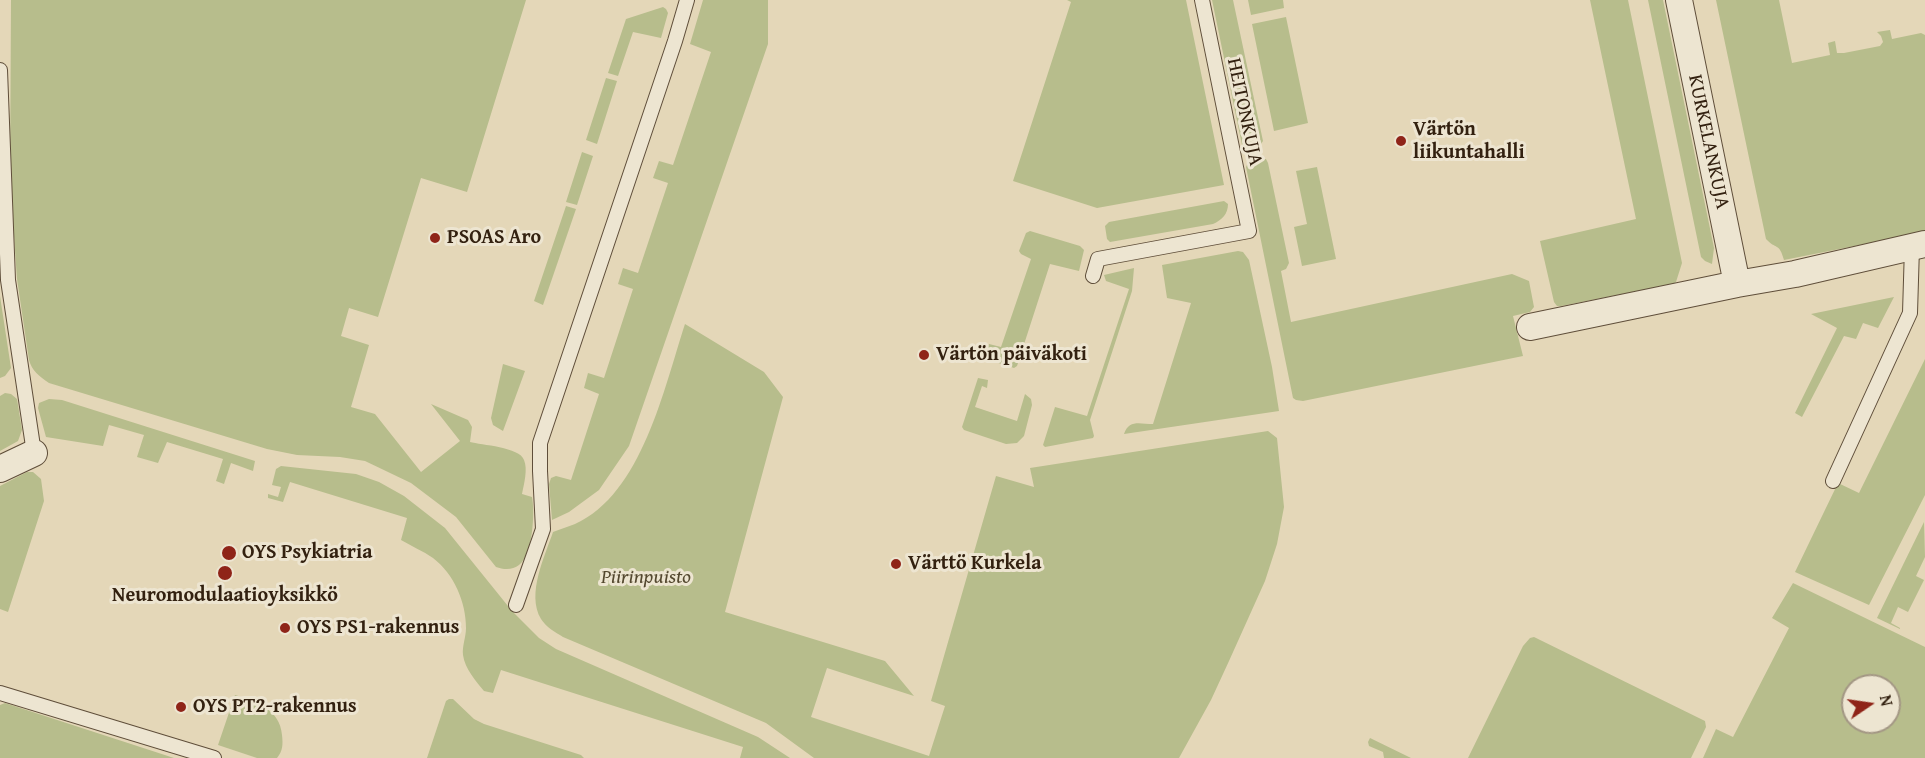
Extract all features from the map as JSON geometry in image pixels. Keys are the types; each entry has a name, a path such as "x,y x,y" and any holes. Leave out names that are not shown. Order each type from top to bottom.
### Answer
{"street":[{"name":"KURKELANKUJA","path":"1679,0 1737,284"},
{"path":"1530,327 1795,274 1918,246"},
{"path":"0,470 34,453"}],"lane":[{"path":"516,605 543,529 540,443 687,0"},
{"name":"HEITONKUJA","path":"1093,276 1098,259 1249,231 1202,0"},
{"path":"0,70 4,279 34,453"},
{"path":"1833,481 1910,313 1918,246"},
{"path":"0,693 214,758"}],"green space":[{"path":"11,0 526,0 467,192 421,178 378,317 349,308 341,336 369,345 351,407 375,414 421,472 460,441 431,404 468,420 472,427 470,442 508,449 521,456 526,468 522,494 532,497 533,513 530,543 524,560 519,565 508,569 496,567 456,517 411,483 365,461 297,455 267,449 49,383 36,373 29,360 17,279 10,179"},
{"path":"703,0 768,0 768,44 629,446 599,490 569,512 552,520 549,484 551,478 556,476 571,480 599,394 584,388 588,373 604,378 633,289 618,284 623,268 638,273 668,183 653,178 659,161 673,165 711,52 690,44"},
{"path":"1067,0 1186,0 1224,185 1097,208 1013,181 1071,2"},
{"path":"1212,0 1233,0 1263,141 1261,144 1248,148 1242,145"},
{"path":"1248,0 1283,0 1284,8 1251,15"},
{"path":"1590,0 1628,0 1682,263 1676,282 1673,284 1557,306 1554,302 1540,241 1636,219"},
{"path":"1648,0 1663,0 1714,248 1712,264 1701,257"},
{"path":"1716,0 1779,0 1792,63 1830,55 1828,43 1835,41 1837,53 1880,46 1883,42 1877,32 1890,30 1892,39 1921,33 1925,35 1925,232 1784,260 1779,248 1766,239"},
{"path":"663,7 668,13 661,38 633,32 618,76 608,73 626,19"},
{"path":"1286,17 1308,123 1274,131 1252,24"},
{"path":"606,78 617,81 597,144 586,140"},
{"path":"582,152 593,156 577,205 566,202"},
{"path":"1266,159 1268,163 1289,263 1286,269 1281,271 1291,322 1512,274 1529,281 1534,307 1530,312 1513,316 1523,356 1303,401 1293,398 1246,167 1248,163"},
{"path":"1317,167 1336,259 1302,266 1294,227 1307,224 1296,171"},
{"path":"1224,201 1228,204 1226,214 1213,224 1110,242 1107,239 1105,226 1109,222"},
{"path":"566,206 576,209 543,305 534,301"},
{"path":"1030,231 1080,246 1084,250 1079,271 1050,264 1017,366 1014,368 985,357 989,344 1001,347 1031,259 1019,251 1026,233"},
{"path":"1243,252 1249,260 1279,411 1124,434 1132,424 1153,424 1191,303 1167,298 1162,265"},
{"path":"1134,268 1132,291 1090,420 1094,436 1045,447 1043,445 1055,407 1087,416 1129,289 1106,281 1104,275"},
{"path":"0,296 11,368 5,376 0,378"},
{"path":"1894,297 1878,328 1863,323 1856,339 1844,336 1802,417 1795,413 1837,328 1811,314"},
{"name":"Piirinpuisto","path":"685,324 764,372 783,397 725,612 885,661 914,696 827,668 811,717 929,756 945,706 931,701 996,476 1034,487 1030,468 1268,431 1277,438 1284,507 1277,544 1265,581 1229,661 1211,700 1179,758 814,758 766,723 563,637 548,627 541,619 535,598 538,575 553,532 575,524 598,509 618,489 634,464 659,407"},
{"path":"1925,359 1925,495 1869,605 1795,572 1838,483 1859,493"},
{"path":"503,364 525,371 503,431 493,425 491,418"},
{"path":"978,378 988,380 987,388 982,386 975,407 1017,421 1025,394 1031,399 1032,405 1024,436 1017,443 1006,444 964,430 962,427"},
{"path":"5,393 17,399 22,430 18,441 0,451 0,396"},
{"path":"49,399 62,400 255,461 253,471 231,463 224,484 216,481 223,459 167,442 158,463 137,457 144,435 109,425 103,446 46,437 38,408 39,403"},
{"path":"281,466 356,474 379,482 404,496 445,528 512,611 539,638 556,649 758,737 790,758 740,758 743,747 501,670 493,693 484,691 464,660 466,631 464,608 453,580 433,558 401,540 407,518 290,482 283,502 268,498 268,494 278,497 281,487 272,485 276,469"},
{"path":"27,472 33,472 41,479 44,501 8,612 0,609 0,486"},
{"path":"1924,522 1925,557 1916,576 1924,580 1908,612 1898,607 1891,623 1900,629 1877,618"},
{"path":"1793,583 1925,647 1925,758 1703,758 1716,729 1733,737 1789,628 1772,618"},
{"path":"1534,637 1705,721 1706,727 1691,758 1468,758 1523,646"},
{"path":"235,695 266,708 277,719 282,741 277,758 257,758 218,745"},
{"path":"453,699 474,719 484,724 581,755 584,758 427,758 446,701"},
{"path":"5,703 174,758 0,758 0,705"},
{"path":"1370,738 1411,758 1384,758 1383,752 1369,746"}],"place":[{"name":"Värtön liikuntahalli","path":"1401,141"},
{"name":"PSOAS Aro","path":"435,238"},
{"name":"Värtön päiväkoti","path":"924,355"},
{"name":"OYS Psykiatria","path":"229,553"},
{"name":"Värttö Kurkela","path":"896,564"},
{"name":"Neuromodulaatioyksikkö","path":"225,573"},
{"name":"OYS PS1-rakennus","path":"285,628"},
{"name":"OYS PT2-rakennus","path":"181,707"}]}
